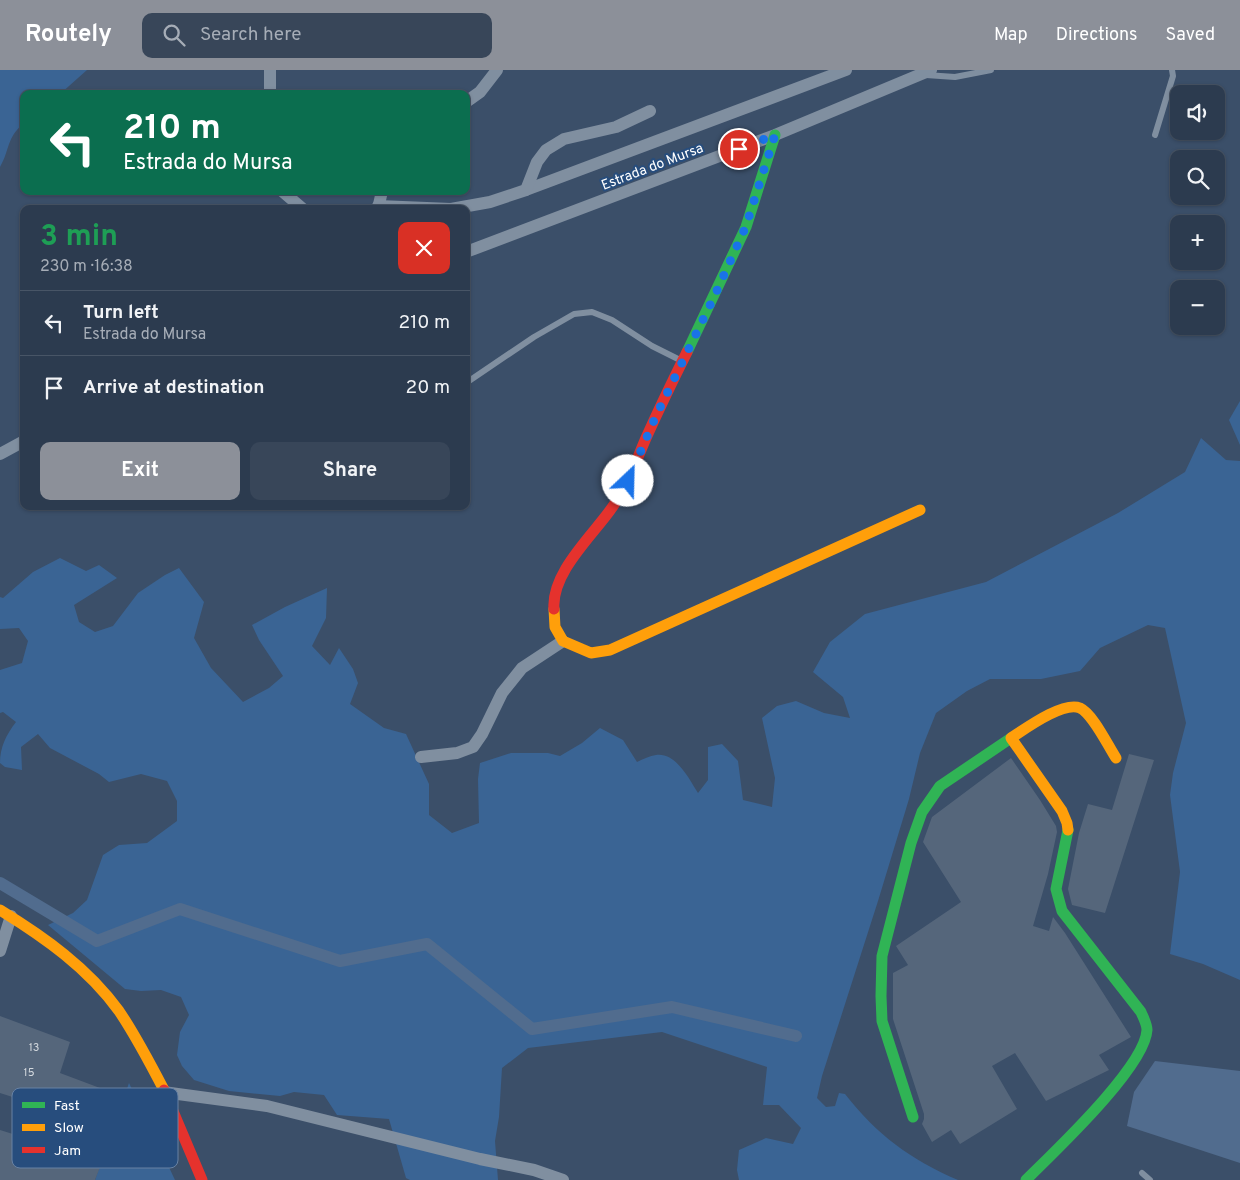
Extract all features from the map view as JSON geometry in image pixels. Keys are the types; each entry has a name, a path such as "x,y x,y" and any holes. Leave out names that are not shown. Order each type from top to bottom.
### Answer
{"street":[{"path":"270,70 270,90"},
{"path":"470,99 480,92 496,70"},
{"path":"470,206 490,202 526,190 846,70"},
{"name":"Estrada do Mursa","path":"470,250 775,135 925,72"},
{"path":"526,190 537,162 546,150 564,139 616,127 650,111"},
{"path":"775,135 746,226 623,490 612,508 565,568 553,601 555,627 563,641 591,653 610,650 920,510"},
{"path":"287,195 298,205"},
{"path":"0,454 20,443"},
{"path":"421,757 457,753 473,747 482,734 502,693 522,668 563,641"},
{"path":"913,1117 882,1021 882,956 911,843 922,812 940,786 1010,738 1060,709 1080,708 1088,714 1116,758"},
{"path":"1010,738 1062,811 1067,822 1068,833 1056,889 1062,911 1141,1012 1148,1031 1140,1055 1106,1098 1026,1180"},
{"path":"0,951 5,913 63,952 117,1009 139,1042 161,1088"},
{"path":"178,1094 267,1106 480,1159 534,1170 563,1180"},
{"path":"178,1126 202,1180"}],"lane":[{"path":"925,72 955,77 991,70"},
{"path":"1155,136 1173,76 1172,70"},
{"path":"470,380 534,337 574,314 592,312 612,320 652,346 683,361"},
{"path":"1142,1173 1150,1180"}],"shaded area":[{"path":"0,70 87,70 64,90 20,90 20,126 11,139 0,167"},
{"path":"1240,401 1240,445 1229,420"},
{"path":"1201,438 1226,460 1240,461 1240,980 1203,964 1170,954 1180,872 1170,795 1173,773 1186,723 1165,628 1148,625 1100,648 1080,671 1041,679 990,679 967,691 936,713 920,753 909,799 822,1076 817,1098 826,1107 835,1106 839,1093 845,1094 869,1122 895,1144 925,1164 958,1180 739,1180 737,1170 739,1150 766,1138 793,1144 801,1128 779,1105 763,1105 767,1067 662,1032 528,1048 502,1068 499,1117 495,1141 498,1180 410,1180 406,1178 389,1119 337,1115 324,1095 294,1092 280,1096 229,1091 194,1080 182,1066 177,1055 180,1032 189,1015 181,997 161,990 141,991 125,989 48,925 73,913 87,900 103,855 119,845 147,843 177,821 177,801 167,781 141,774 109,782 99,774 50,748 38,734 21,747 22,770 5,767 0,763 4,741 16,722 3,712 0,713 0,670 22,663 28,641 19,628 0,629 0,597 3,598 33,572 60,558 86,571 99,565 117,578 74,605 79,622 95,632 113,626 138,593 179,568 204,602 194,638 211,668 243,702 269,688 283,676 259,640 252,625 285,607 327,588 326,618 312,646 330,665 339,648 353,669 358,683 350,704 384,728 406,734 429,784 429,815 452,833 479,823 478,779 480,763 511,753 548,753 560,756 582,743 600,728 623,740 637,762 656,755 670,758 686,774 698,793 708,780 708,747 722,744 738,761 743,800 772,807 775,778 762,718 777,706 796,701 824,713 850,718 843,697 813,672 830,642 865,614 986,582 1118,513 1185,472"},
{"path":"1155,1061 1240,1071 1240,1163 1127,1126 1134,1092"},
{"path":"99,1168 169,1168 175,1180 95,1180"}],"building":[{"path":"1129,754 1154,760 1105,913 1072,905 1068,889 1079,833 1088,804 1112,810"},
{"path":"1011,758 1040,800 1056,826 1057,832 1048,874 1033,926 1049,931 1053,917 1131,1037 1099,1055 1109,1070 1046,1101 1015,1053 992,1066 1017,1109 960,1144 951,1130 932,1142 922,1124 924,1114 893,1019 893,973 908,965 896,946 961,902 923,842 932,817"},
{"path":"0,1016 70,1042 60,1073 100,1088 12,1088 12,1097 0,1093"},
{"path":"0,1130 12,1134 12,1168 100,1168 95,1180 0,1180"}],"waterway":[{"path":"0,883 97,941 180,909 340,961 427,944 532,1029 672,1007 796,1036"}],"traffic: fast":[{"path":"687,352 746,227 775,135"},
{"path":"913,1117 882,1021 881,996 882,956 911,843 922,812 940,786 1011,738"},
{"path":"1026,1180 1076,1130 1115,1086 1131,1065 1142,1046 1147,1030 1141,1012 1062,911 1056,889 1068,830"}],"traffic: slow":[{"path":"554,609 555,627 563,641 591,653 610,650 920,510"},
{"path":"1068,830 1062,811 1011,738 1054,712 1064,708 1080,708 1095,723 1116,758"},
{"path":"0,910 49,942 79,967 107,995 131,1030 163,1088"}],"traffic: jam":[{"path":"554,609 555,595 559,582 574,556 622,492 687,352"},
{"path":"178,1123 202,1180"}],"route":[{"path":"628,481 655,418 674,382 746,226 775,135 739,149"}]}
